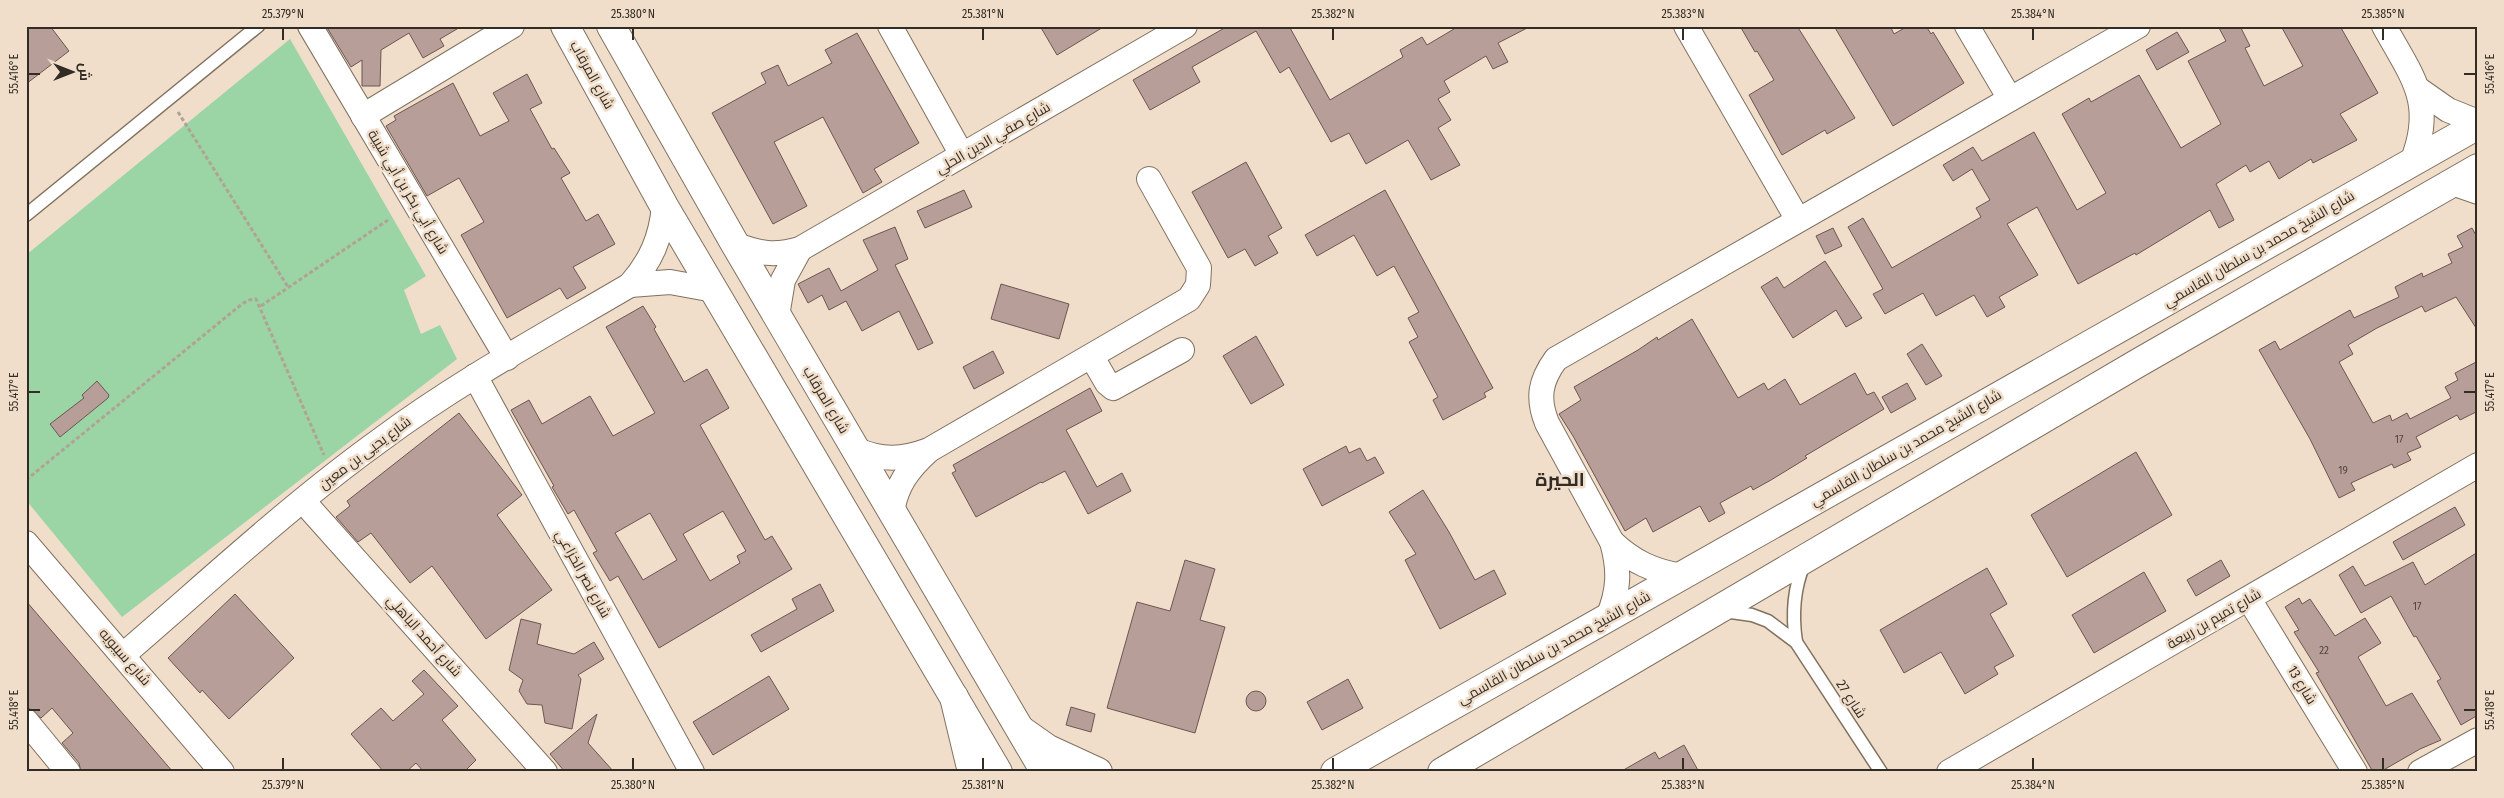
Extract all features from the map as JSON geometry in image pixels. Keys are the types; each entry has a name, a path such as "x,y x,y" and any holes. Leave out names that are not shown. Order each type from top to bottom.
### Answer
{"main road":[{"name":"شارع المرقاب","path":"565,26 664,206 998,772"},
{"name":"شارع المرقاب","path":"611,26 734,244 1045,772"},
{"name":"شارع الشيخ محمد بن سلطان القاسمي","path":"1335,772 2478,123"},
{"path":"1452,769 2138,363 2478,168"},
{"path":"2138,363 2155,339 2219,301 2222,297 2222,286 2214,278 2208,278"},
{"path":"954,697 972,772"},
{"path":"1020,730 1048,749 1098,772"}],"street":[{"name":"شارع أبي بكر بن أبي شيبة","path":"310,26 507,358"},
{"path":"363,116 512,26"},
{"path":"890,26 962,156"},
{"name":"شارع صفي الدين الحلي","path":"734,244 767,254 784,254 800,249 962,156 1154,34 1185,26"},
{"path":"1686,26 1798,220"},
{"path":"1967,26 2010,99"},
{"path":"1608,617 1615,599 1618,580 1617,561 1612,542 1547,423 1541,407 1540,390 1546,373 1556,359 2138,26"},
{"path":"2384,26 2418,89 2422,107 2423,126 2412,162"},
{"path":"2418,89 2448,110 2478,123"},
{"path":"855,449 872,457 891,459 911,457 929,450 1189,299 1198,285 1199,268 1149,179"},
{"path":"2452,183 2478,192"},
{"name":"شارع يحيى بن معين","path":"123,655 303,501 386,435 475,376 630,285 644,269 655,249 662,228 664,206"},
{"path":"776,316 783,280 800,249"},
{"name":"شارع يحيى بن معين","path":"630,285 670,282 714,290"},
{"path":"1092,357 1107,383 1113,388 1182,350"},
{"name":"شارع نصر الخزاعي","path":"475,376 692,772"},
{"path":"892,512 895,495 904,478 915,463 929,450"},
{"name":"شارع تميم بن ربيعة","path":"1949,772 2478,465"},
{"name":"شارع أحمد الباهلي","path":"303,501 545,772"},
{"path":"1612,542 1626,556 1644,566 1662,573 1682,576"},
{"name":"شارع سيبويه","path":"26,543 222,772"},
{"name":"شارع 13","path":"2249,599 2355,772"},
{"path":"26,721 68,772"},
{"path":"2420,772 2476,744"}],"lane":[{"path":"26,215 258,26"},
{"name":"شارع 27","path":"1796,642 1793,617 1795,592 1805,559"},
{"name":"شارع 27","path":"1717,611 1735,612 1760,618 1783,631 1796,642 1881,772"}],"path":[{"path":"170,98 288,288"},
{"path":"260,306 388,220"},
{"path":"26,480 242,304 256,299 333,476"}],"green space":[{"path":"290,39 426,276 404,290 421,334 440,325 457,359 122,617 26,500 26,255"}],"building":[{"path":"26,26 50,26 69,51 26,84"},
{"path":"326,26 462,26 440,39 444,46 423,58 409,33 381,50 380,86 362,86 362,60 351,67"},
{"path":"1040,26 1105,26 1057,55"},
{"path":"1228,26 1289,26 1330,100 1403,57 1400,50 1422,37 1427,45 1459,26 1531,26 1498,43 1508,62 1493,69 1486,56 1444,81 1450,92 1438,99 1451,120 1438,128 1460,165 1431,180 1408,140 1366,164 1349,133 1331,142 1289,67 1280,73 1256,31 1192,67 1200,82 1150,110 1133,80"},
{"path":"1740,26 1797,26 1855,118 1827,134 1825,130 1782,155 1749,95 1774,80"},
{"path":"1834,26 1890,26 1894,34 1908,26 1926,26 1931,34 1933,32 1964,83 1893,126"},
{"path":"2218,26 2240,26 2250,46 2245,48 2264,86 2303,66 2281,26 2340,26 2378,93 2340,114 2357,140 2313,163 2311,159 2279,179 2269,161 2250,172 2246,165 2216,184 2234,220 2219,228 2210,210 2136,255 2135,253 2078,284 2037,207 2007,224 2038,275 1999,297 2005,307 1987,317 1974,295 1936,316 1923,293 1885,314 1873,294 1883,289 1848,227 1863,218 1892,268 1981,217 1976,208 1990,200 1972,169 1953,181 1943,165 1973,147 1982,161 2034,132 2077,210 2106,193 2062,114 2089,98 2091,102 2139,75 2181,148 2221,124 2188,61 2226,41"},
{"path":"2177,32 2189,52 2157,70 2146,50"},
{"path":"857,33 919,143 874,169 882,182 863,193 823,117 774,142 807,206 773,224 712,113 766,83 761,73 778,65 788,86 832,63 825,50"},
{"path":"527,74 542,103 530,109 552,149 554,148 570,173 561,178 586,221 598,214 615,244 573,267 586,288 567,299 560,288 507,318 461,235 484,222 459,178 427,196 386,126 396,120 394,116 453,83 480,136 509,121 493,93"},
{"path":"1246,162 1282,228 1268,236 1278,253 1255,266 1245,249 1228,258 1192,192"},
{"path":"964,190 972,207 925,228 917,211"},
{"path":"1385,190 1493,388 1484,393 1486,397 1443,420 1433,400 1438,397 1409,342 1418,337 1408,318 1419,312 1394,266 1377,276 1354,235 1317,256 1305,235"},
{"path":"895,227 908,259 895,265 933,343 918,350 899,311 862,331 846,301 829,310 822,295 808,303 798,284 829,268 841,291 878,270 863,240"},
{"path":"1833,228 1842,246 1825,254 1816,236"},
{"path":"2472,228 2478,239 2478,331 2456,297 2425,312 2422,306 2377,328 2348,345 2353,354 2339,362 2373,423 2390,415 2392,421 2407,413 2410,419 2451,398 2445,387 2458,380 2455,373 2478,361 2478,411 2460,420 2457,415 2416,437 2421,447 2407,453 2411,460 2394,468 2392,464 2351,483 2355,490 2339,498 2310,439 2259,350 2275,341 2280,350 2350,310 2354,318 2399,297 2395,287 2422,273 2423,277 2452,263 2448,254 2463,247 2457,236"},
{"path":"1825,261 1862,318 1846,327 1836,310 1793,338 1761,287 1777,277 1784,288"},
{"path":"1001,284 1069,304 1059,339 991,319"},
{"path":"643,306 684,382 707,369 729,408 700,425 765,540 772,536 792,569 659,648 618,576 610,581 593,553 597,551 574,510 568,514 511,410 529,400 542,424 590,396 613,436 655,413 606,327","holes":["723,511 746,551 737,556 740,563 710,581 683,534","650,513 677,560 643,580 615,533"]},
{"path":"1692,319 1738,398 1764,383 1768,390 1785,379 1800,405 1855,373 1867,395 1874,392 1884,409 1805,456 1807,458 1771,480 1753,490 1751,486 1720,503 1725,513 1709,522 1700,506 1653,532 1646,518 1625,531 1559,414 1581,400 1574,387 1657,337 1658,340"},
{"path":"1256,336 1284,385 1251,404 1223,356"},
{"path":"1922,344 1942,376 1926,385 1907,354"},
{"path":"993,351 1004,373 974,389 963,367"},
{"path":"97,381 109,395 108,398 60,437 50,424 84,398 82,395"},
{"path":"1907,383 1916,399 1891,413 1882,397"},
{"path":"1090,388 1102,411 1066,430 1097,487 1122,473 1131,491 1088,514 1065,471 976,517 952,473 956,471 953,465"},
{"path":"459,413 522,495 497,515 552,590 486,639 432,566 410,583 371,533 358,542 336,517 350,506 347,501"},
{"path":"1346,446 1349,453 1360,448 1367,461 1375,457 1384,473 1322,506 1303,469"},
{"path":"2136,452 2172,515 2067,577 2031,515"},
{"path":"1423,490 1449,532 1475,580 1494,570 1506,594 1440,629 1405,560 1416,554 1389,512"},
{"path":"2455,507 2465,525 2403,560 2393,542"},
{"path":"2478,552 2478,715 2461,725 2437,681 2441,679 2391,596 2361,613 2339,575 2353,566 2365,586 2413,562 2425,585"},
{"path":"1185,560 1215,569 1200,620 1225,627 1195,733 1107,708 1137,602 1170,611"},
{"path":"2221,560 2230,576 2196,596 2187,580"},
{"path":"1987,568 2007,604 1990,614 2014,656 1994,667 1998,674 1965,694 1941,652 1904,673 1880,630"},
{"path":"2144,572 2166,611 2094,653 2072,615"},
{"path":"820,584 834,611 761,652 751,635 797,609 792,599"},
{"path":"235,594 294,658 229,719 202,690 200,693 168,658"},
{"path":"2299,598 2302,604 2310,599 2335,636 2365,618 2381,643 2358,657 2386,706 2412,693 2441,740 2420,749 2380,772 2373,772 2316,673 2319,672 2294,632 2299,630 2285,607"},
{"path":"26,601 173,772 81,772 79,763 62,743 73,733 52,708 41,718 26,706"},
{"path":"521,619 541,624 537,644 574,654 594,642 604,659 578,675 581,679 572,729 545,723 542,705 527,704 519,691 523,680 509,670"},
{"path":"424,670 458,706 442,720 476,760 464,772 424,772 416,763 406,772 384,772 351,734 381,708 393,721 424,694 412,681"},
{"path":"769,676 789,709 713,755 693,722"},
{"path":"1348,679 1363,708 1322,730 1307,702"},
{"path":"1256,691 1263,694 1266,701 1263,708 1256,711 1249,708 1246,701 1249,694"},
{"path":"1071,707 1095,714 1091,732 1066,725"},
{"path":"597,714 588,743 614,772 565,772 550,754"},
{"path":"1684,745 1699,772 1620,772 1655,752 1659,759"}],"district":[{"name":"الحيرة","path":"1560,479"}]}
